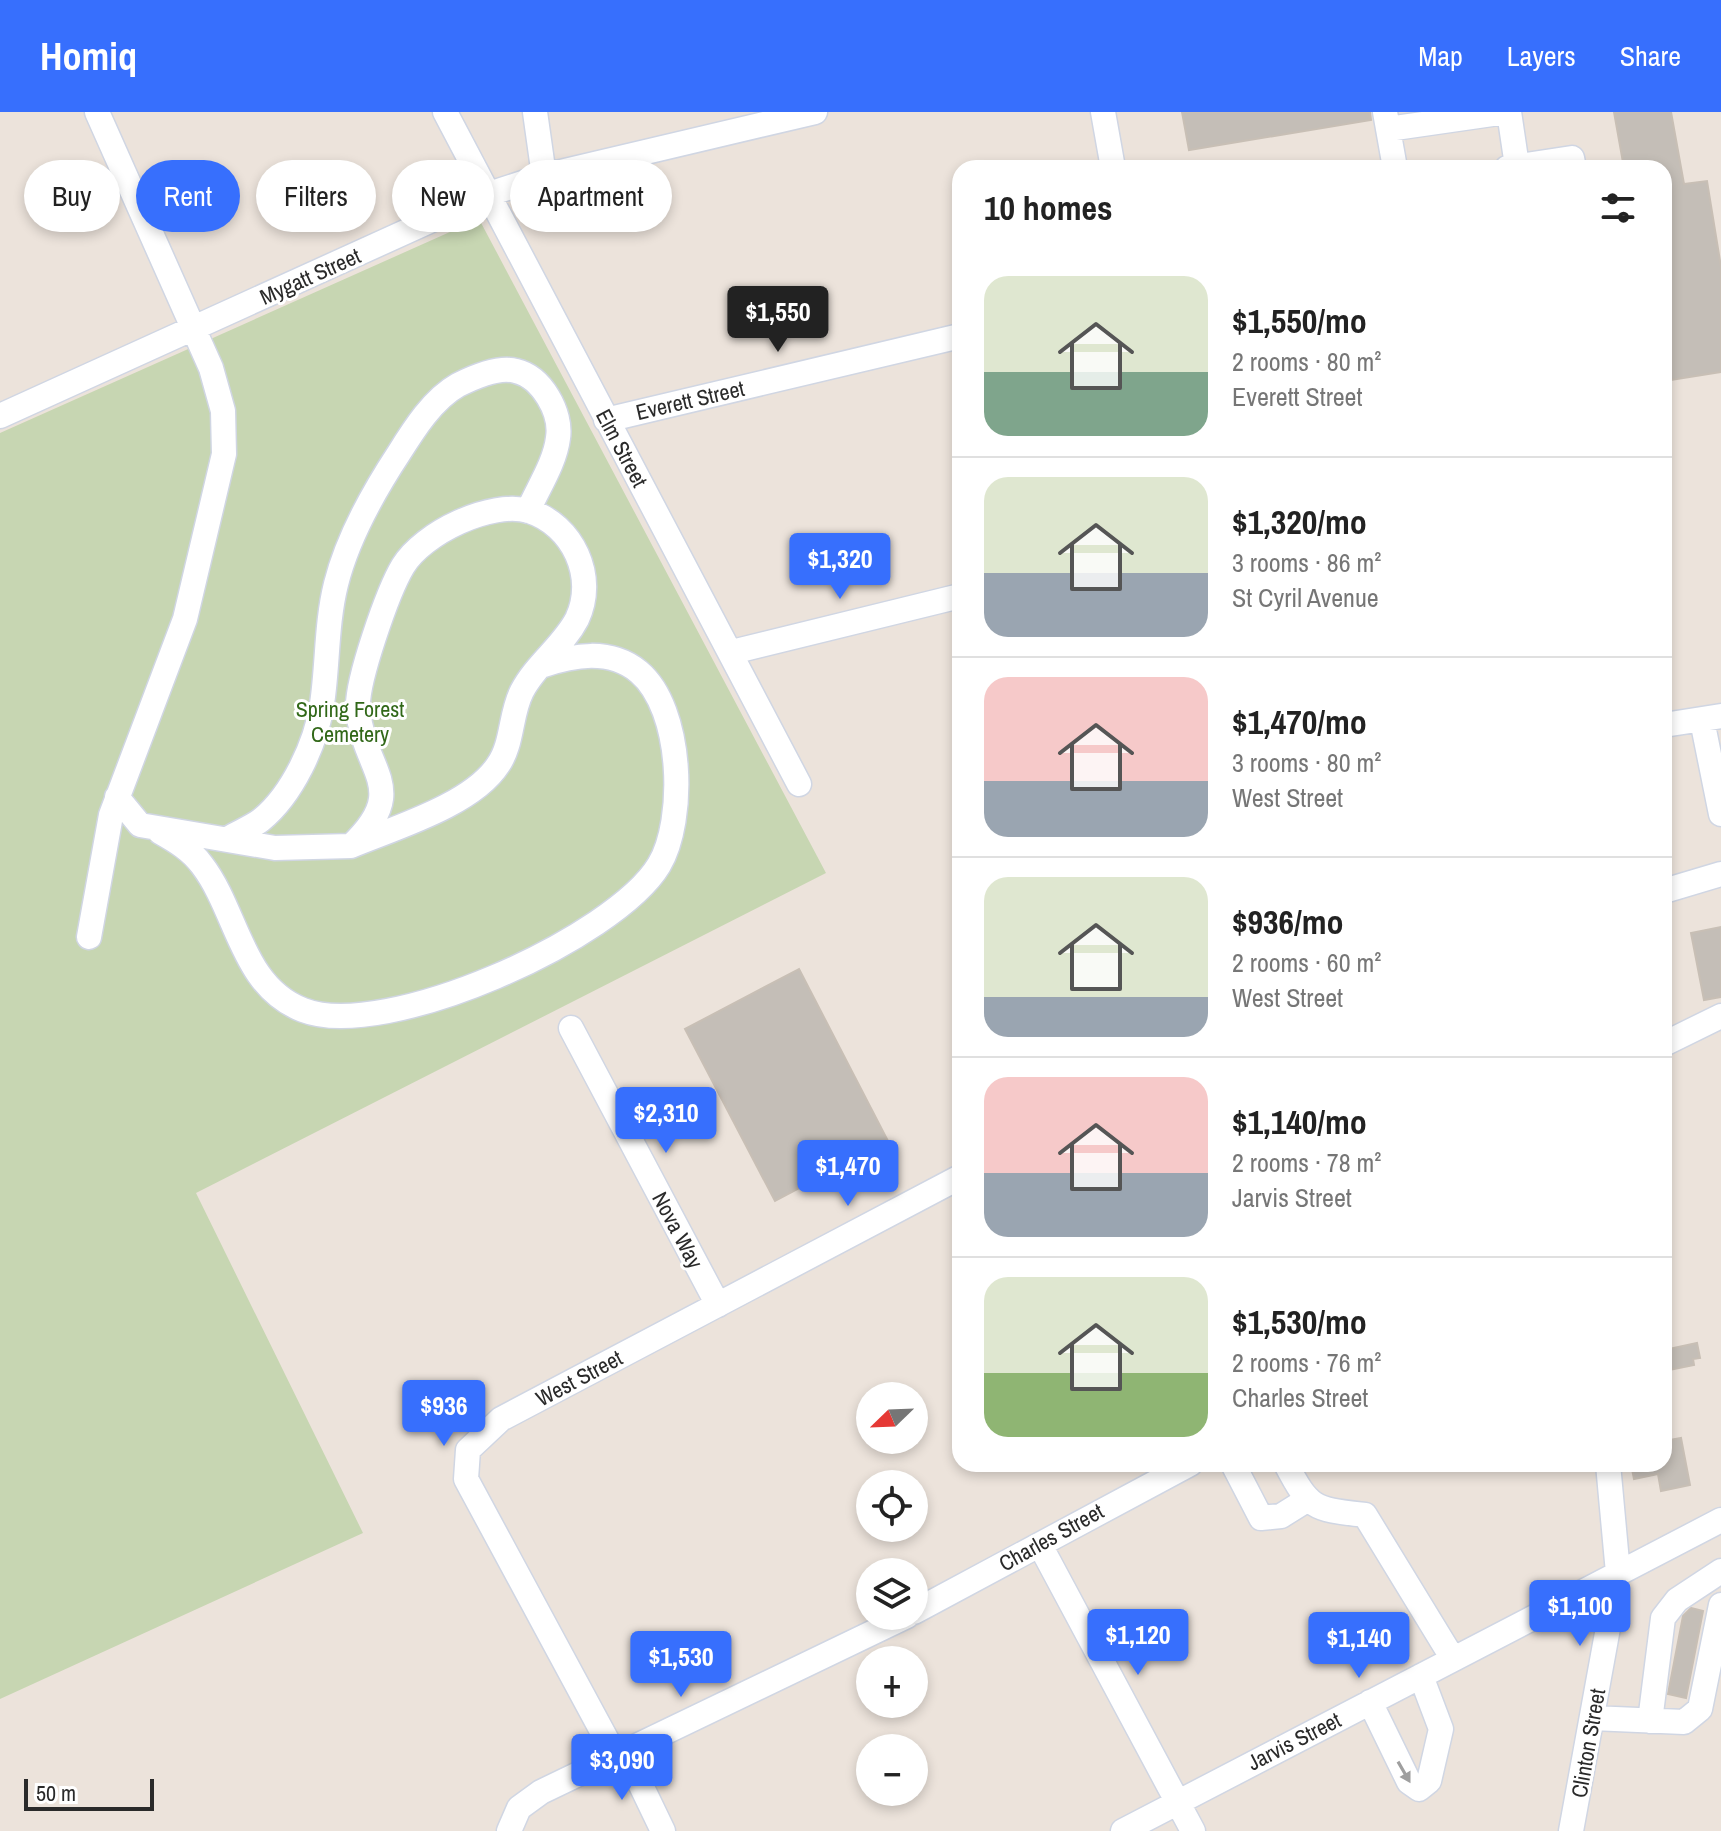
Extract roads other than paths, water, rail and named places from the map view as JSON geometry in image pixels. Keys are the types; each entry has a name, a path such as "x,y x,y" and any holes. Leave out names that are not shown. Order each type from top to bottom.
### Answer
{"street":[{"path":"89,937 117,797 185,619 224,454 223,411 195,328 97,112"},
{"name":"Elm Street","path":"445,112 471,160"},
{"path":"535,112 542,160"},
{"path":"1103,112 1112,160"},
{"path":"1393,160 1386,121 1507,112 1511,160"},
{"name":"Mygatt Street","path":"610,160 805,113"},
{"name":"Elm Street","path":"494,204 799,784"},
{"name":"Mygatt Street","path":"0,416 406,232"},
{"name":"Everett Street","path":"606,420 952,338"},
{"path":"229,838 260,821 294,779 317,728 323,703 327,634 343,562 396,457 417,425 456,386 480,375 516,370 532,378 552,404 559,436 528,511"},
{"path":"106,841 145,826 275,848 351,846 437,809 487,778 503,755 522,691 578,616 584,596 584,575 565,534 528,511 479,516 446,526 419,545 403,565 358,695 363,733 382,790 380,810 370,828 351,846"},
{"path":"732,652 952,598"},
{"path":"117,797 145,826 185,846 202,864 252,964 264,981 296,1006 329,1015 359,1015 407,1008 464,989 576,937 625,904 658,867 676,825 673,752 666,720 646,680 618,661 603,656 567,657 539,667"},
{"path":"1672,724 1711,718 1721,814"},
{"path":"1672,889 1721,874"},
{"path":"1672,1040 1721,1016"},
{"name":"Nova Way","path":"571,1028 718,1305"},
{"name":"West Street","path":"663,1831 466,1479 468,1450 501,1419 952,1181"},
{"name":"Charles Street","path":"928,1605 1175,1472"},
{"path":"1237,1472 1261,1518 1281,1516 1305,1501"},
{"path":"1290,1472 1305,1501 1330,1511 1365,1515 1453,1659"},
{"name":"Clinton Street","path":"1571,1831 1618,1573 1609,1472"},
{"name":"Jarvis Street","path":"1123,1831 1618,1573 1720,1524"},
{"path":"1040,1545 1193,1831"},
{"path":"1650,1721 1663,1618 1677,1600 1721,1571"},
{"path":"1592,1718 1684,1722 1700,1709 1721,1605"},
{"path":"509,1831 519,1808 541,1792 878,1630"},
{"path":"1370,1702 1409,1782 1419,1789 1429,1781 1441,1729 1421,1676"}],"park label":[{"name":"Spring Forest Cemetery","path":"350,722"}]}
